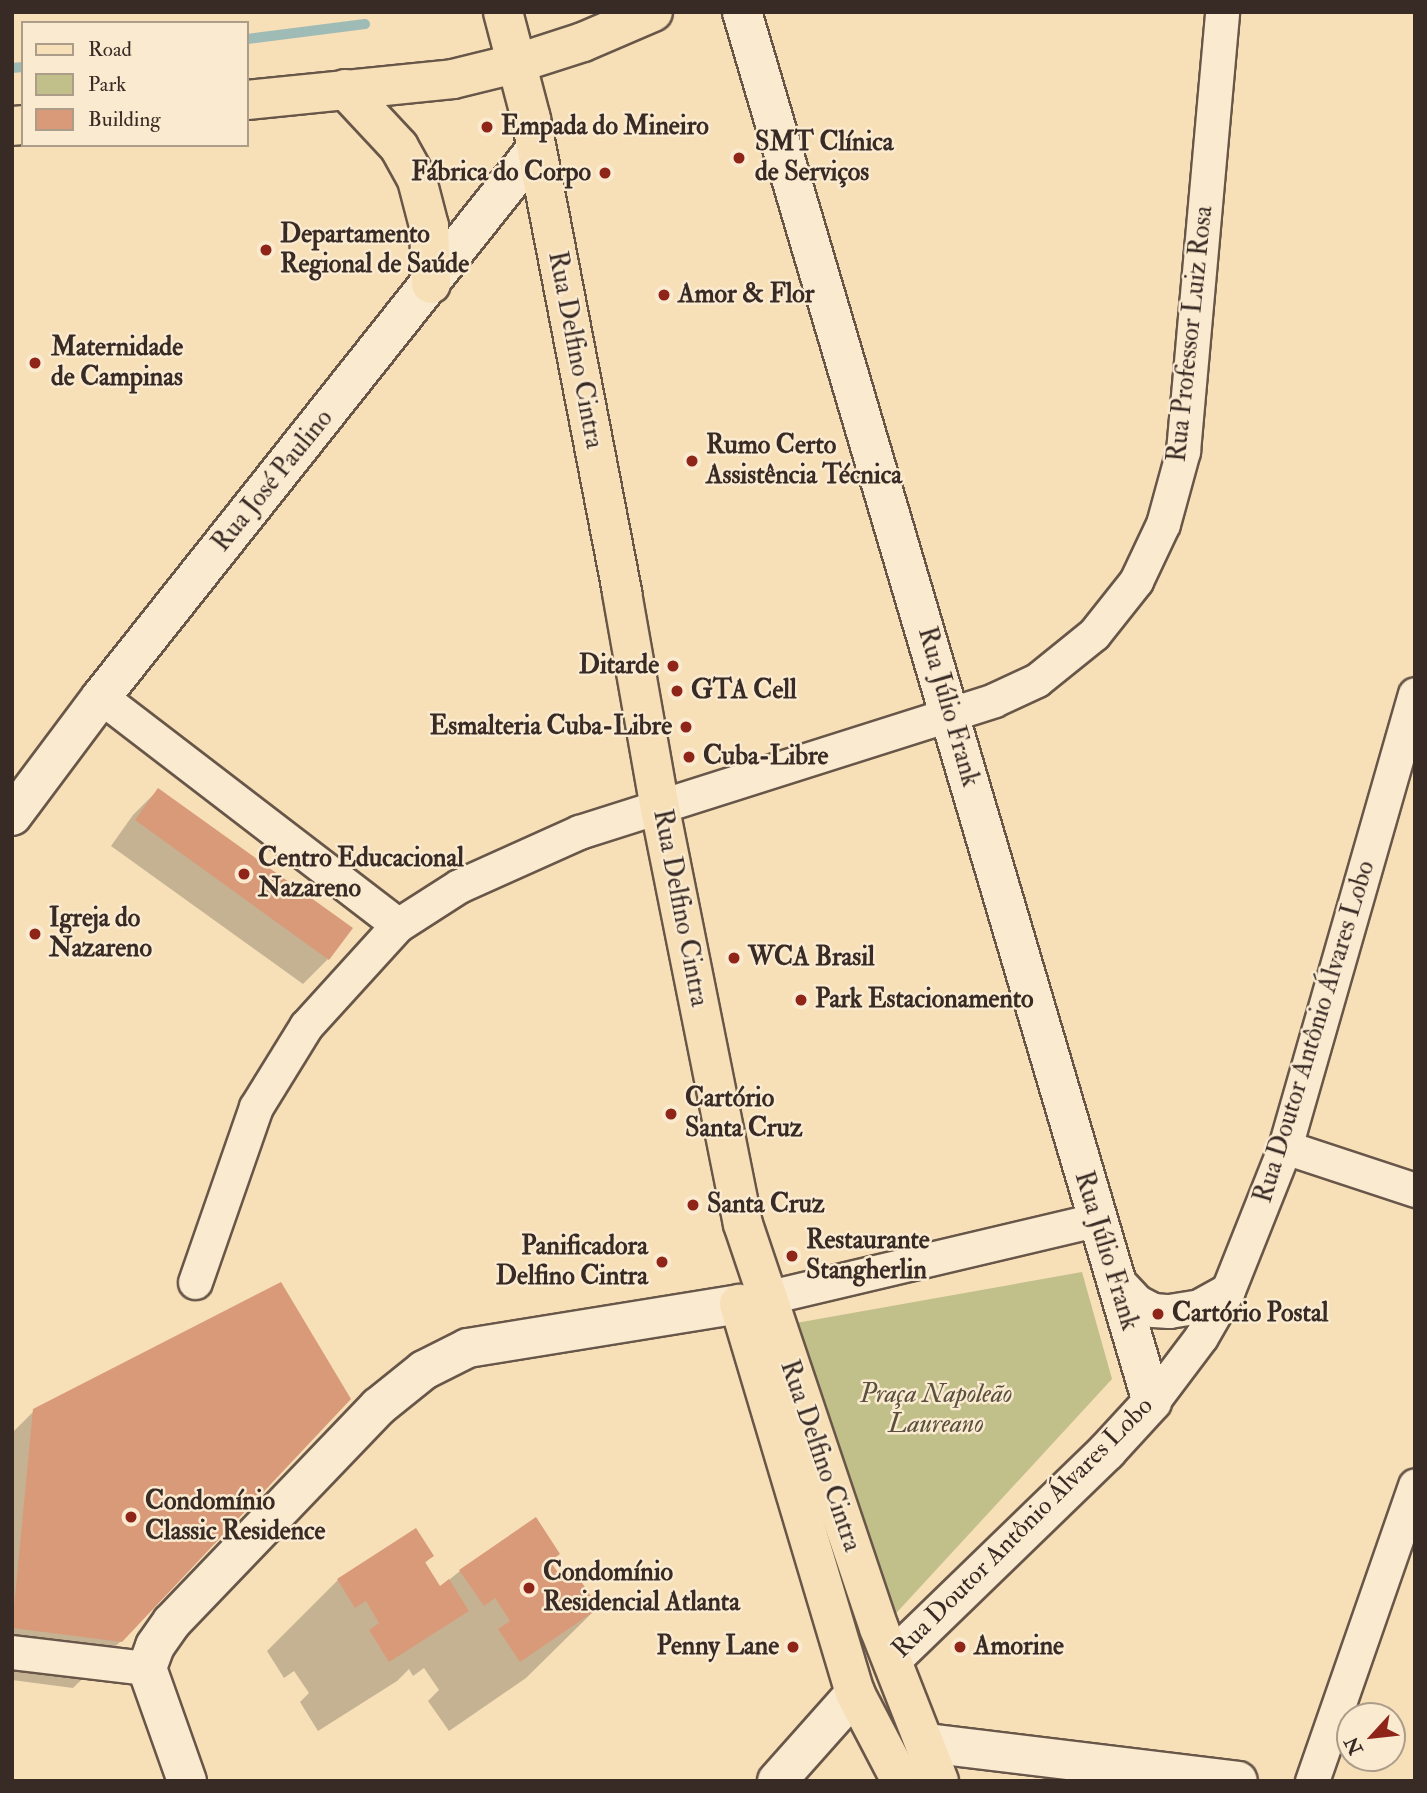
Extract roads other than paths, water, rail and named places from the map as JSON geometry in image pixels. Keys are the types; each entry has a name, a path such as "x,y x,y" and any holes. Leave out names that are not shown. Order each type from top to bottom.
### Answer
{"main road":[{"name":"Rua Delfino Cintra","path":"503,12 518,63 537,149 622,593 660,809 743,1224 752,1301 939,1781"},
{"path":"248,100 453,79 518,63 583,42 653,12"},
{"path":"345,89 399,147 417,180 429,226 430,284"},
{"path":"752,1301 855,1693 901,1781"}],"street":[{"name":"Rua Júlio Frank","path":"742,12 950,713 1096,1220 1152,1402"},
{"name":"Rua Professor Luiz Rosa","path":"195,1282 256,1107 306,1026 398,925 459,887 579,832 660,809 994,700 1037,680 1094,634 1136,581 1163,524 1182,451 1222,12"},
{"name":"Rua José Paulino","path":"12,816 100,697 537,149"},
{"name":"Rua Doutor Antônio Álvares Lobo","path":"778,1781 855,1693 1107,1451 1152,1402 1201,1337 1228,1290 1285,1147 1415,694"},
{"path":"100,697 398,925"},
{"path":"1285,1147 1415,1190"},
{"path":"187,1781 147,1668 155,1646 172,1622 378,1407 425,1370 468,1348 752,1301 1096,1220"},
{"path":"1113,1276 1136,1301 1153,1310 1169,1311 1199,1306 1228,1290"},
{"path":"1312,1781 1415,1485"},
{"path":"12,1652 147,1668"},
{"path":"926,1743 1238,1781"}],"waterway":[{"path":"248,39 365,24"},
{"path":"12,68 21,67"}],"place":[{"name":"Empada do Mineiro","path":"487,127"},
{"name":"SMT Clínica de Serviços","path":"739,158"},
{"name":"Fábrica do Corpo","path":"605,173"},
{"name":"Departamento Regional de Saúde","path":"266,250"},
{"name":"Amor & Flor","path":"664,295"},
{"name":"Maternidade de Campinas","path":"35,363"},
{"name":"Rumo Certo Assistência Técnica","path":"692,461"},
{"name":"Ditarde","path":"673,666"},
{"name":"GTA Cell","path":"677,691"},
{"name":"Esmalteria Cuba-Libre","path":"686,727"},
{"name":"Cuba-Libre","path":"689,757"},
{"name":"Centro Educacional Nazareno","path":"244,874"},
{"name":"Igreja do Nazareno","path":"35,934"},
{"name":"WCA Brasil","path":"734,958"},
{"name":"Park Estacionamento","path":"801,1000"},
{"name":"Cartório Santa Cruz","path":"671,1114"},
{"name":"Santa Cruz","path":"693,1205"},
{"name":"Restaurante Stangherlin","path":"792,1256"},
{"name":"Panificadora Delfino Cintra","path":"662,1262"},
{"name":"Cartório Postal","path":"1158,1314"},
{"name":"Condomínio Classic Residence","path":"131,1517"},
{"name":"Condomínio Residencial Atlanta","path":"529,1588"},
{"name":"Penny Lane","path":"793,1647"},
{"name":"Amorine","path":"960,1647"}],"park label":[{"name":"Praça Napoleão Laureano","path":"936,1410"}]}
